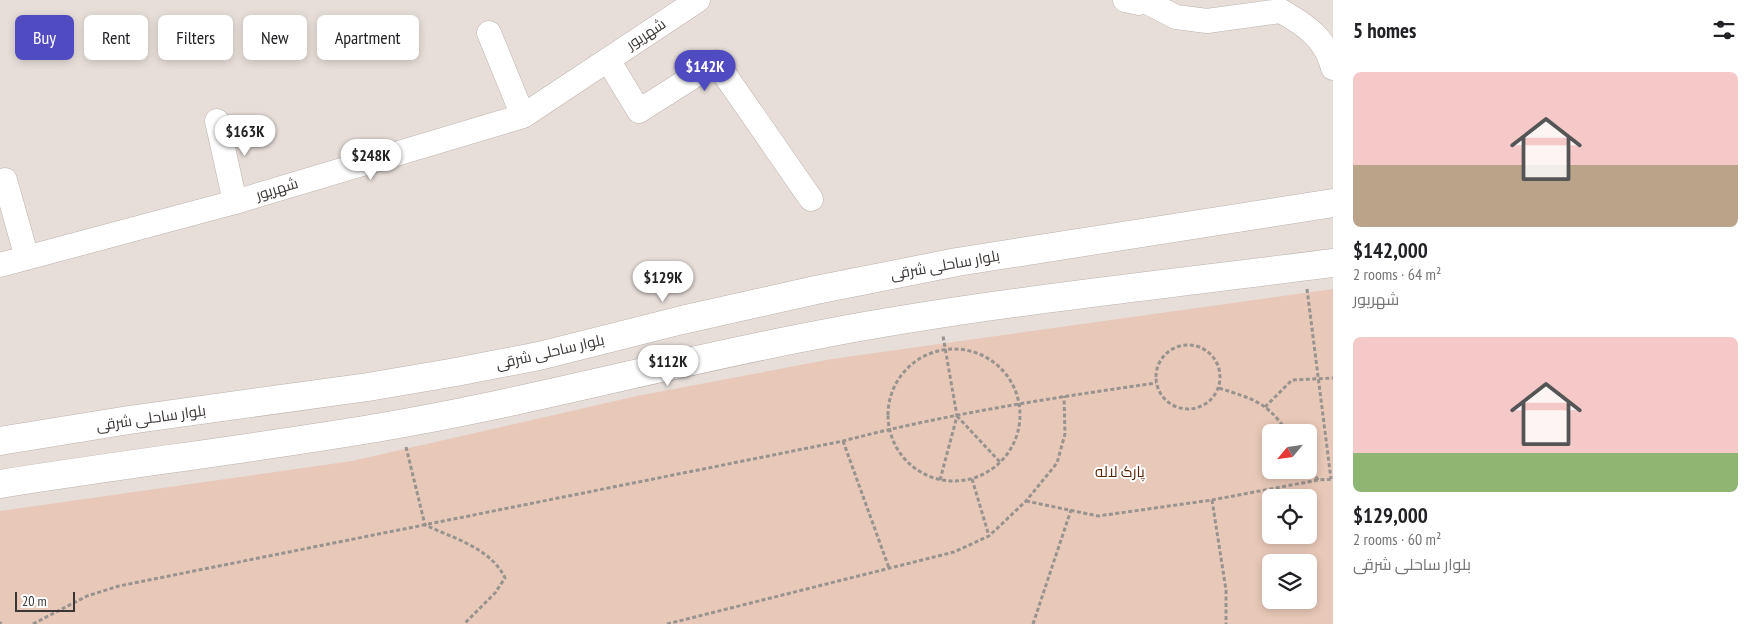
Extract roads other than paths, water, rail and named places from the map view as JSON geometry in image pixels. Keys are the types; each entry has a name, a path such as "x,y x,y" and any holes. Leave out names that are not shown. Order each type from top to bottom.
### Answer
{"main road":[{"name":"بلوار ساحلی شرقی","path":"0,441 129,420 368,387 456,372 539,356 710,314 947,264 1333,203"},
{"path":"0,484 400,423 549,394 691,360 825,333 1333,263"}],"street":[{"path":"1141,1 1176,17 1206,21 1281,11 1313,34 1329,51 1333,68"},
{"name":"شهریور","path":"0,265 235,202 523,116 608,60 689,3"},
{"path":"490,33 523,116"},
{"path":"608,60 639,111 716,62 811,199"},
{"path":"217,120 235,202"},
{"path":"5,180 27,258"}],"park label":[{"name":"پارک لاله","path":"1120,472"}]}
